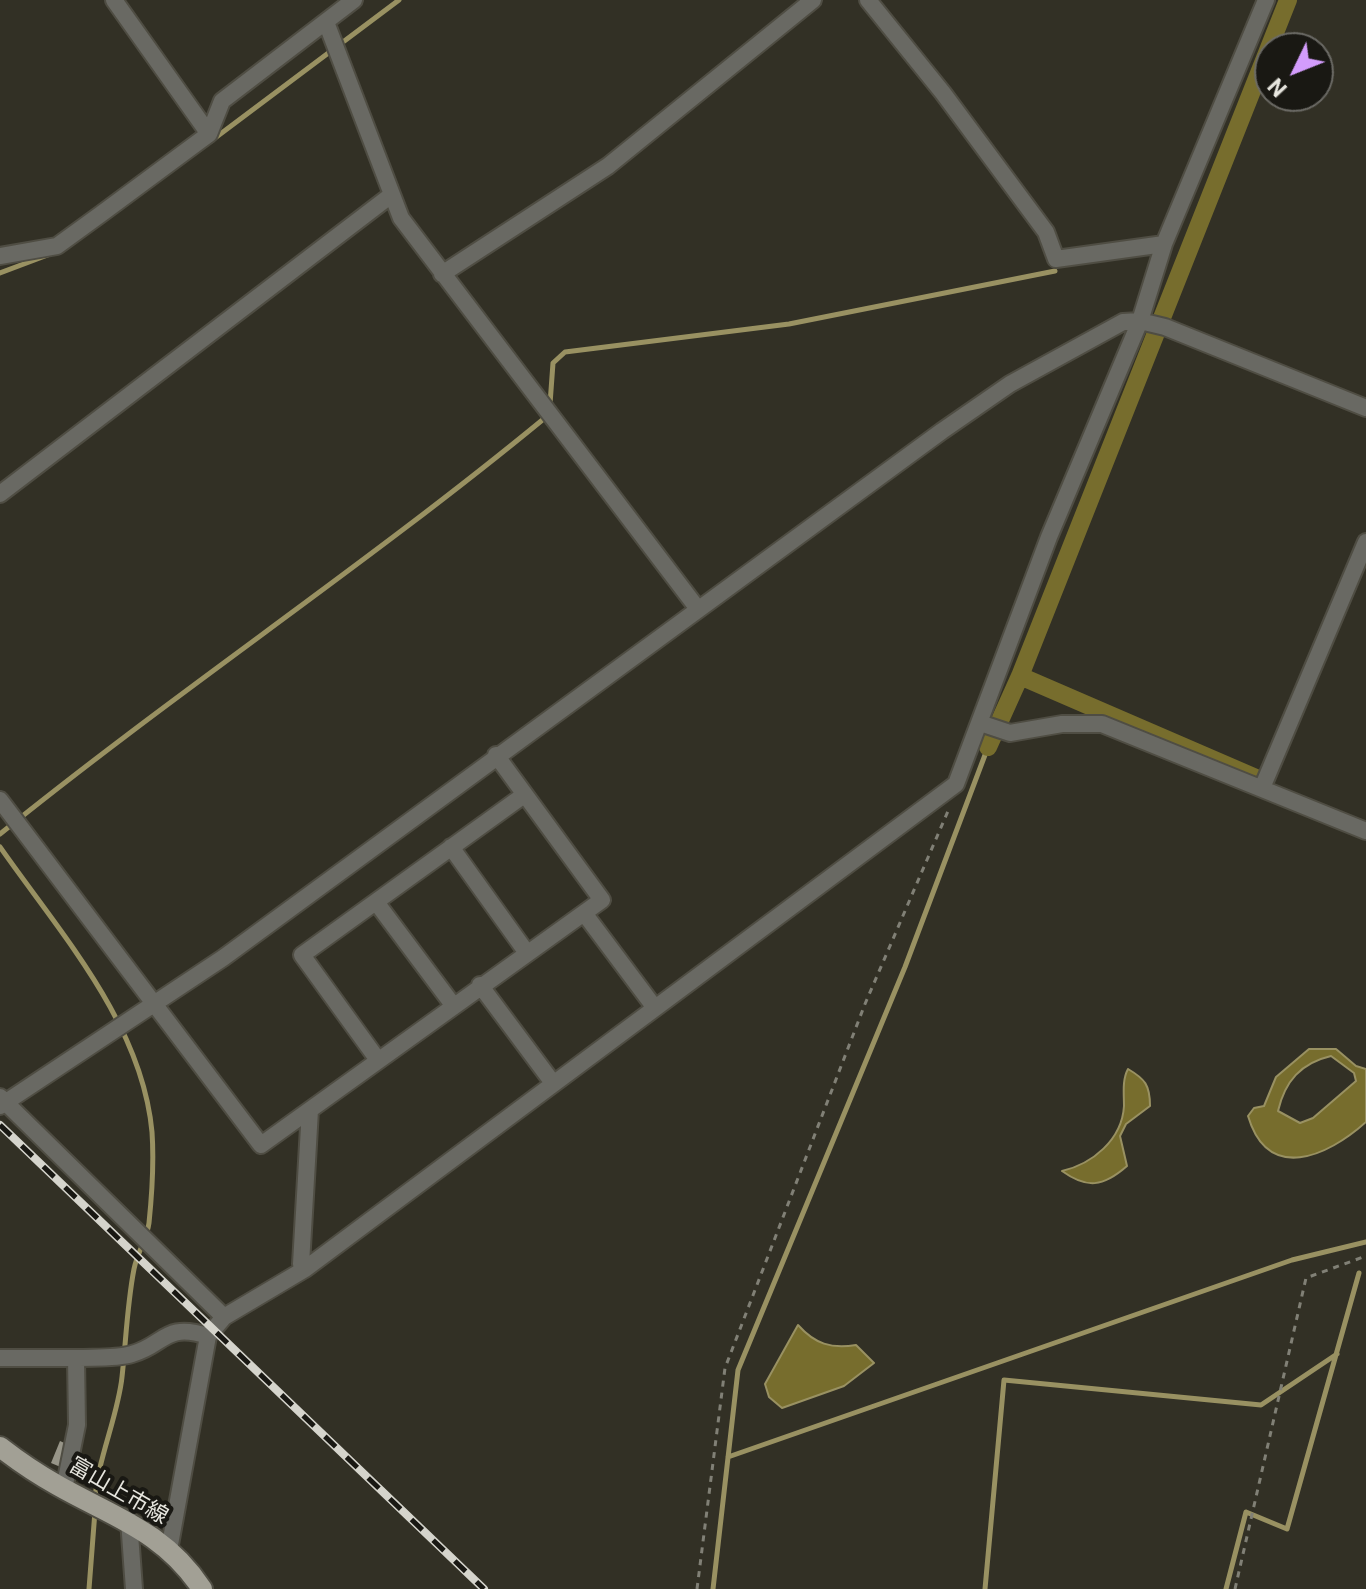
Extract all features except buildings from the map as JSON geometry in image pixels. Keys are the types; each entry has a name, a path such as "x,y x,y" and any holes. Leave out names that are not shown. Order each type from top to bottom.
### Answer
{"main road":[{"name":"富山上市線","path":"0,1447 64,1489 129,1520 169,1550 202,1589"}],"street":[{"path":"114,0 209,134"},
{"path":"0,256 57,246 209,134 222,101 354,0"},
{"path":"442,274 608,166 813,0"},
{"path":"868,0 943,93 1046,232 1056,259 1164,244"},
{"path":"169,1550 208,1336 224,1317 305,1269 956,784 1049,537 1140,321 1164,244 1266,0"},
{"path":"326,22 390,196 401,218 698,609"},
{"path":"0,494 390,196"},
{"path":"224,1317 2,1102 154,1005 1010,384 1123,322 1140,321 1165,327 1366,408"},
{"path":"1262,788 1366,542"},
{"path":"980,723 1010,733 1062,724 1102,724 1366,831"},
{"path":"0,800 261,1145 602,900 496,755"},
{"path":"378,1060 302,955 524,795"},
{"path":"451,847 527,953"},
{"path":"376,902 453,1005"},
{"path":"584,913 655,1008"},
{"path":"480,985 553,1083"},
{"path":"305,1269 301,1264 310,1110"},
{"path":"0,1358 134,1354 170,1334 191,1331 208,1336"},
{"path":"64,1489 77,1425 76,1358"},
{"path":"129,1520 134,1589"}],"path":[{"path":"697,1589 725,1368 865,1004 954,798 956,784"},
{"path":"1235,1589 1306,1278 1366,1256"}],"shaded area":[{"path":"1309,1049 1336,1049 1356,1066 1366,1069 1366,1122 1351,1135 1317,1153 1284,1157 1269,1150 1257,1137 1248,1116 1254,1108 1264,1106 1276,1077","holes":["1331,1056 1354,1073 1356,1081 1313,1118 1300,1123 1278,1111 1290,1082 1311,1063"]},
{"path":"1128,1069 1145,1083 1150,1106 1126,1124 1120,1136 1127,1166 1102,1182 1079,1181 1062,1171 1084,1163 1104,1149 1118,1130"},
{"path":"798,1325 824,1344 856,1345 874,1363 844,1386 782,1408 769,1397 765,1384"}],"waterway":[{"path":"211,141 399,0"},
{"path":"988,747 1020,676 1288,0"},
{"path":"0,273 53,253"},
{"path":"550,404 553,363 565,352 789,324 1055,271"},
{"path":"0,834 411,524 546,417"},
{"path":"1020,676 1256,778"},
{"path":"713,1589 738,1370 905,967 988,747"},
{"path":"0,847 72,946 115,1017 145,1092 152,1132 149,1223 134,1269 120,1392 99,1472 95,1501"},
{"path":"728,1457 1292,1260 1366,1242"},
{"path":"1226,1589 1246,1512 1287,1529 1359,1273"},
{"path":"985,1589 1004,1380 1261,1405 1337,1354"},
{"path":"89,1589 95,1511"}],"railway":[{"path":"0,1125 484,1589"}]}
